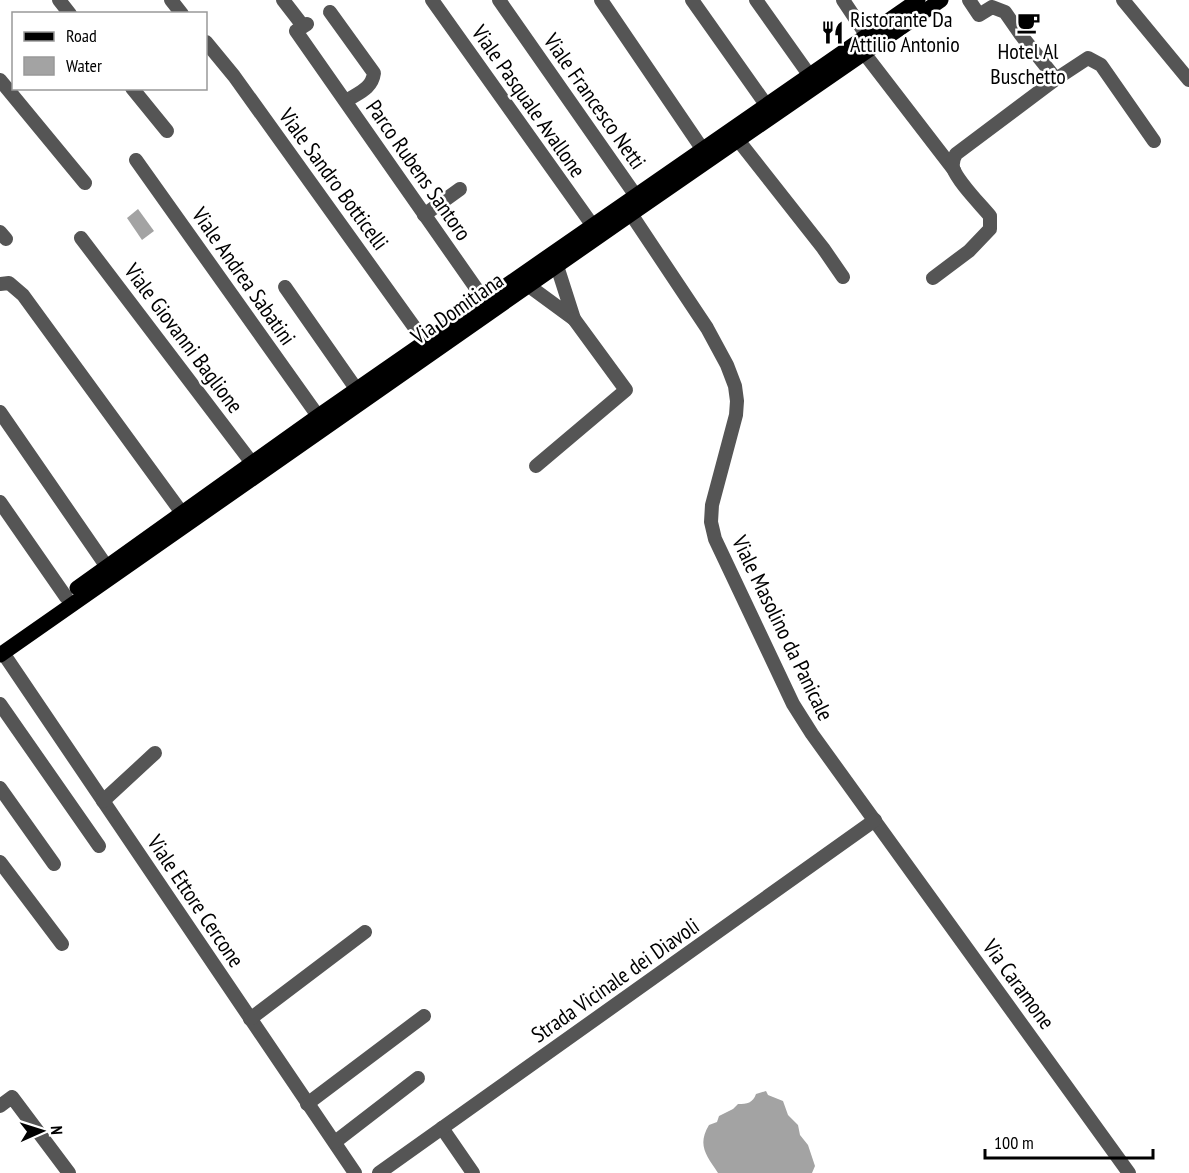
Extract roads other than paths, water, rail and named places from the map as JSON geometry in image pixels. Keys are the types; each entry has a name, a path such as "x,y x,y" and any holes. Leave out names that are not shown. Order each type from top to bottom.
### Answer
{"main road":[{"name":"Via Domitiana","path":"1,651 941,0"},
{"name":"Via Domitiana","path":"1,651 66,597 252,463 810,76 911,2"}],"street":[{"path":"59,0 68,12"},
{"path":"171,0 180,12"},
{"path":"283,0 304,23 296,31 346,101"},
{"name":"Viale Pasquale Avallone","path":"432,0 592,226"},
{"name":"Viale Francesco Netti","path":"498,0 636,196"},
{"path":"601,0 703,150"},
{"path":"692,0 767,106"},
{"path":"756,0 810,76"},
{"path":"843,0 867,36"},
{"path":"969,0 979,15 992,7 1005,12 1056,79"},
{"path":"1123,0 1189,80"},
{"name":"Parco Rubens Santoro","path":"330,12 374,73 373,81 368,88 346,101 485,301"},
{"name":"Viale Sandro Botticelli","path":"207,43 234,76 425,342"},
{"path":"864,53 990,216 990,229 969,251 933,278"},
{"path":"954,170 952,160 956,154 1056,79 1088,58 1101,65 1154,141"},
{"path":"0,80 85,183"},
{"path":"134,90 167,131"},
{"path":"738,140 843,277"},
{"name":"Viale Andrea Sabatini","path":"136,160 318,416"},
{"path":"424,215 460,189"},
{"name":"Viale Masolino da Panicale","path":"631,214 707,328 728,365 735,386 736,415 712,505 711,522 715,539 802,719 875,820"},
{"name":"Viale Giovanni Baglione","path":"81,238 252,463"},
{"path":"557,266 574,319"},
{"path":"0,284 9,283 23,295 182,513"},
{"path":"529,286 574,319 626,390 536,466"},
{"path":"285,287 357,390"},
{"path":"0,412 107,567"},
{"path":"0,502 66,597"},
{"name":"Viale Ettore Cercone","path":"1,651 355,1173"},
{"path":"0,704 99,846"},
{"path":"103,801 155,753"},
{"path":"0,788 54,864"},
{"name":"Strada Vicinale dei Diavoli","path":"379,1173 875,820"},
{"name":"Via Caramone","path":"875,820 1129,1173"},
{"path":"0,862 62,944"},
{"path":"250,1019 365,932"},
{"path":"307,1104 424,1016"},
{"path":"335,1142 418,1078"},
{"path":"0,1106 12,1097 69,1173"},
{"path":"441,1128 473,1173"}],"water":[{"path":"138,209 154,231 142,240 127,218"},
{"path":"766,1091 768,1095 783,1101 788,1115 798,1125 800,1135 808,1145 815,1166 812,1173 718,1173 704,1150 705,1132 709,1125 717,1122 719,1116 738,1104 749,1102 756,1094"}],"place":[{"name":"Hotel Al Buschetto","path":"1028,22"},
{"name":"Ristorante Da Attilio Antonio","path":"832,32"}]}
